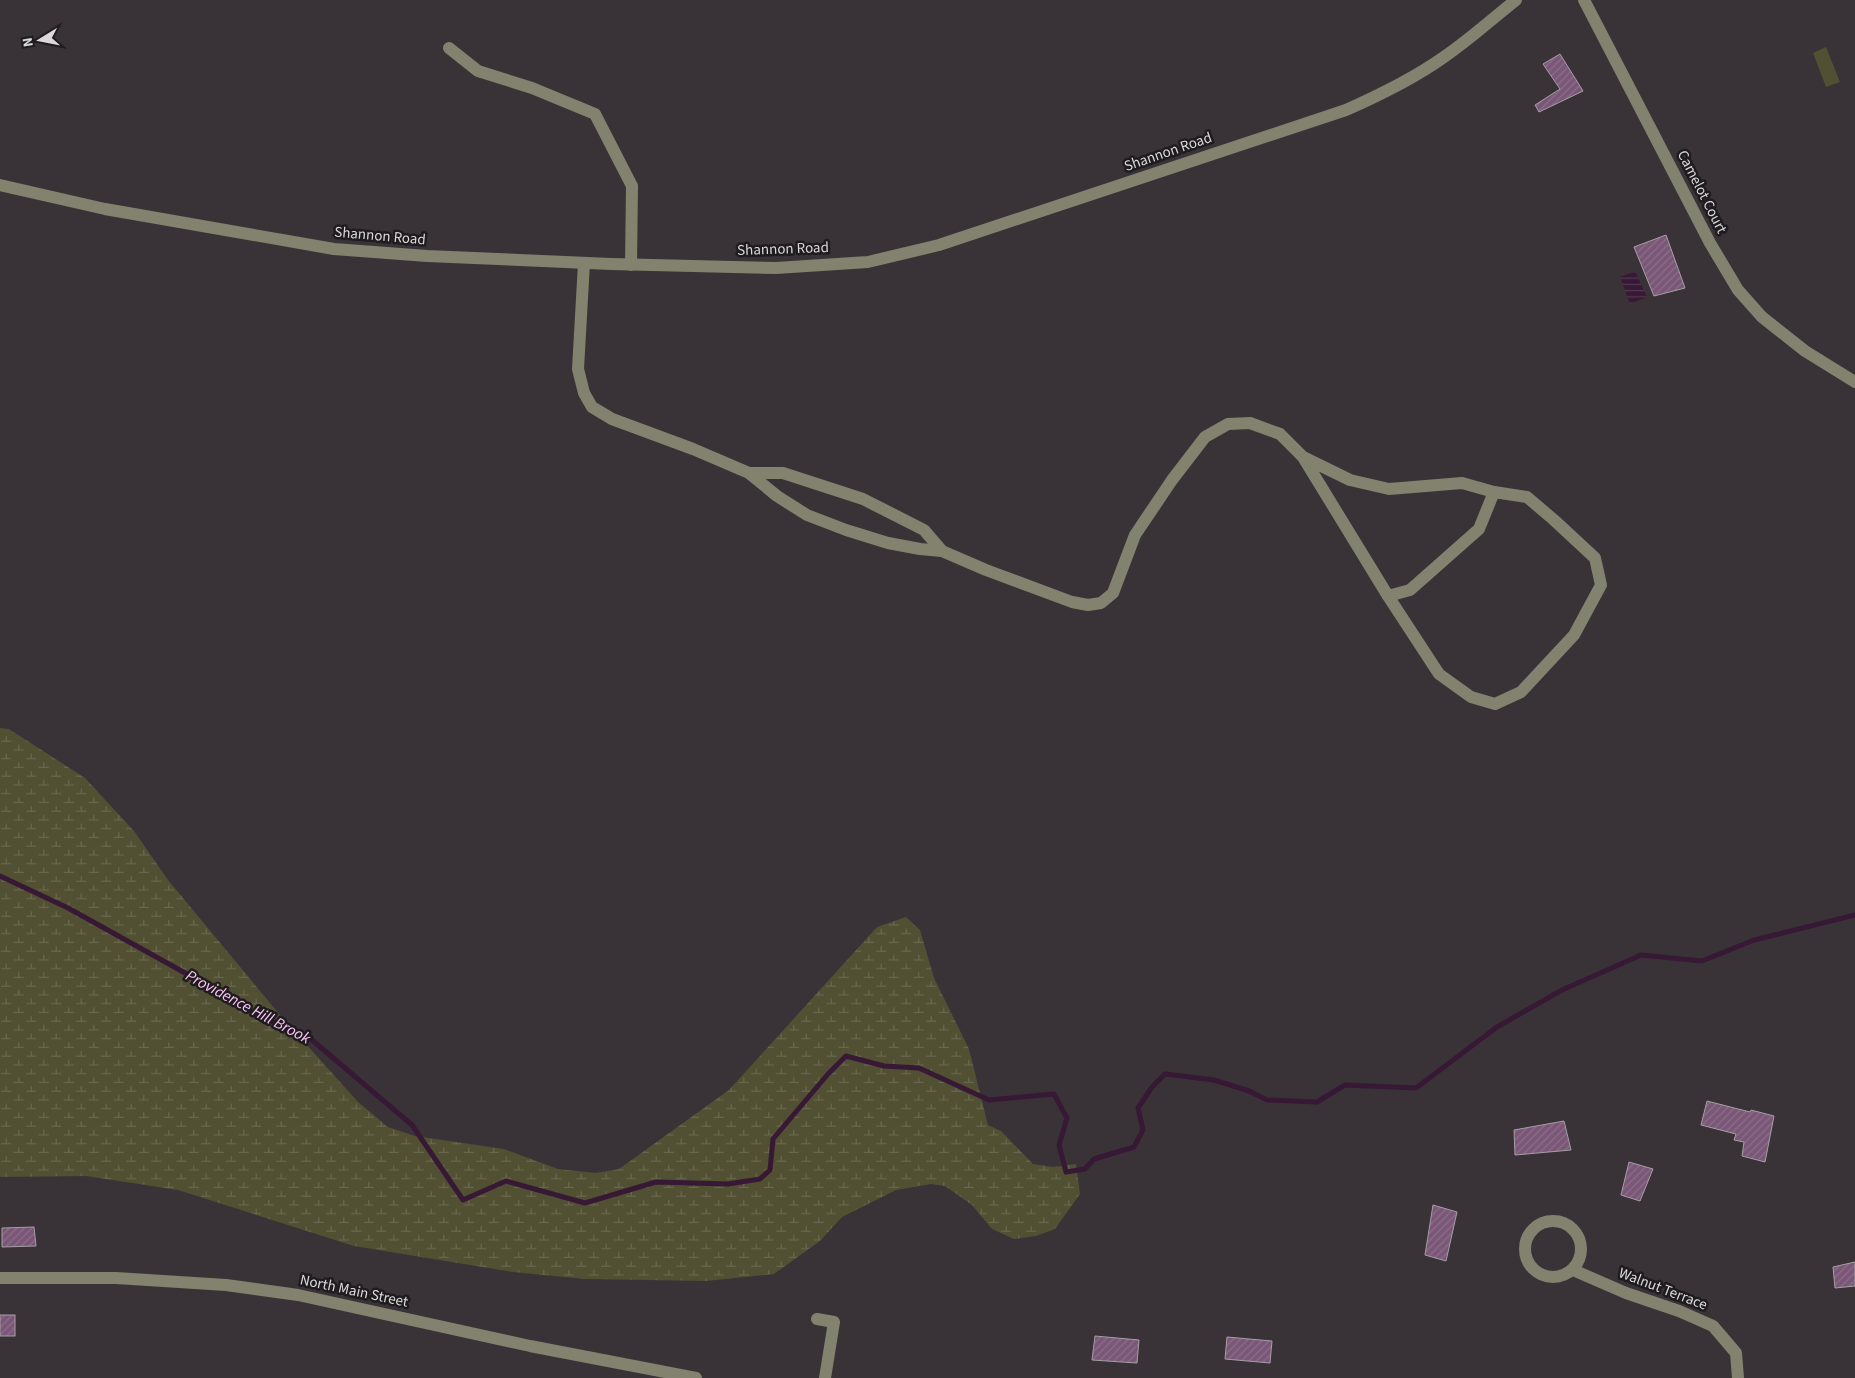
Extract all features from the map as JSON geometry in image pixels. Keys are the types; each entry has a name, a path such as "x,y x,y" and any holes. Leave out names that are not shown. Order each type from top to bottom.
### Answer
{"street":[{"name":"Shannon Road","path":"0,186 105,209 334,249 427,256 631,265 776,268 868,262 939,245 1346,110 1414,77 1445,57 1516,0"},
{"name":"Camelot Court","path":"1584,0 1710,244 1738,290 1762,318 1805,351 1855,382"},
{"path":"449,48 478,71 532,88 595,114 632,186 631,265"},
{"path":"584,263 578,369 584,393 592,407 612,419 693,449 749,473 777,496 807,515 846,530 888,543 920,549 942,550 986,570 1072,602 1088,605 1101,603 1113,593 1135,535 1172,480 1205,437 1228,424 1250,423 1280,434 1303,456 1388,596 1439,674 1471,697 1495,704 1521,692 1574,635 1600,585 1595,558 1527,497 1494,492 1462,482 1389,489 1350,480 1303,456"},
{"path":"749,473 783,474 863,500 924,530 942,550"},
{"path":"1388,596 1410,590 1479,528 1494,492"},
{"path":"1558,1220 1567,1223 1579,1236 1582,1245 1581,1254 1572,1270 1564,1275 1546,1276 1537,1272 1530,1265 1526,1257 1527,1237 1539,1223 1558,1220"},
{"name":"Walnut Terrace","path":"1572,1270 1713,1326 1736,1352 1738,1378"},
{"name":"North Main Street","path":"0,1278 116,1278 235,1286 298,1295 530,1346 696,1378"},
{"path":"817,1319 834,1322 825,1378"}],"green space":[{"path":"1826,47 1840,82 1826,87 1813,53"},
{"path":"0,728 9,729 85,778 134,831 168,880 280,1015 358,1102 388,1127 415,1136 504,1149 558,1169 596,1173 619,1169 729,1090 877,927 906,917 920,930 934,978 969,1049 988,1125 1001,1131 1033,1164 1053,1167 1076,1164 1080,1194 1055,1229 1036,1236 1014,1239 992,1229 972,1205 945,1186 931,1184 896,1190 842,1217 820,1241 774,1274 706,1281 585,1279 513,1272 354,1246 178,1190 86,1176 0,1177"}],"shaded area":[{"path":"1635,271 1647,297 1630,304 1620,277"}],"building":[{"path":"1560,54 1583,91 1539,112 1535,105 1560,89 1543,64"},
{"path":"1666,235 1685,288 1654,296 1634,247"},
{"path":"1707,1101 1774,1116 1765,1162 1742,1156 1744,1142 1734,1140 1736,1134 1701,1125"},
{"path":"1564,1121 1571,1150 1515,1155 1514,1130"},
{"path":"1629,1162 1653,1169 1640,1201 1621,1195"},
{"path":"1433,1205 1457,1212 1446,1261 1425,1255"},
{"path":"34,1227 36,1246 2,1247 2,1228"},
{"path":"1855,1262 1855,1286 1835,1288 1833,1267"},
{"path":"0,1315 15,1315 15,1336 0,1336"},
{"path":"1095,1336 1139,1340 1137,1363 1092,1360"},
{"path":"1227,1337 1272,1341 1270,1363 1225,1359"}],"waterway":[{"name":"Providence Hill Brook","path":"0,876 68,908 214,989 240,1006 312,1040 412,1125 463,1200 506,1181 585,1203 656,1182 728,1184 760,1179 770,1170 773,1139 828,1074 846,1056 884,1066 919,1068 989,1100 1054,1094 1067,1118 1059,1145 1066,1172 1085,1169 1094,1159 1134,1147 1143,1130 1138,1108 1152,1087 1165,1074 1214,1080 1249,1091 1267,1100 1317,1102 1345,1085 1416,1088 1497,1027 1562,990 1641,955 1702,961 1754,940 1855,915"}]}
